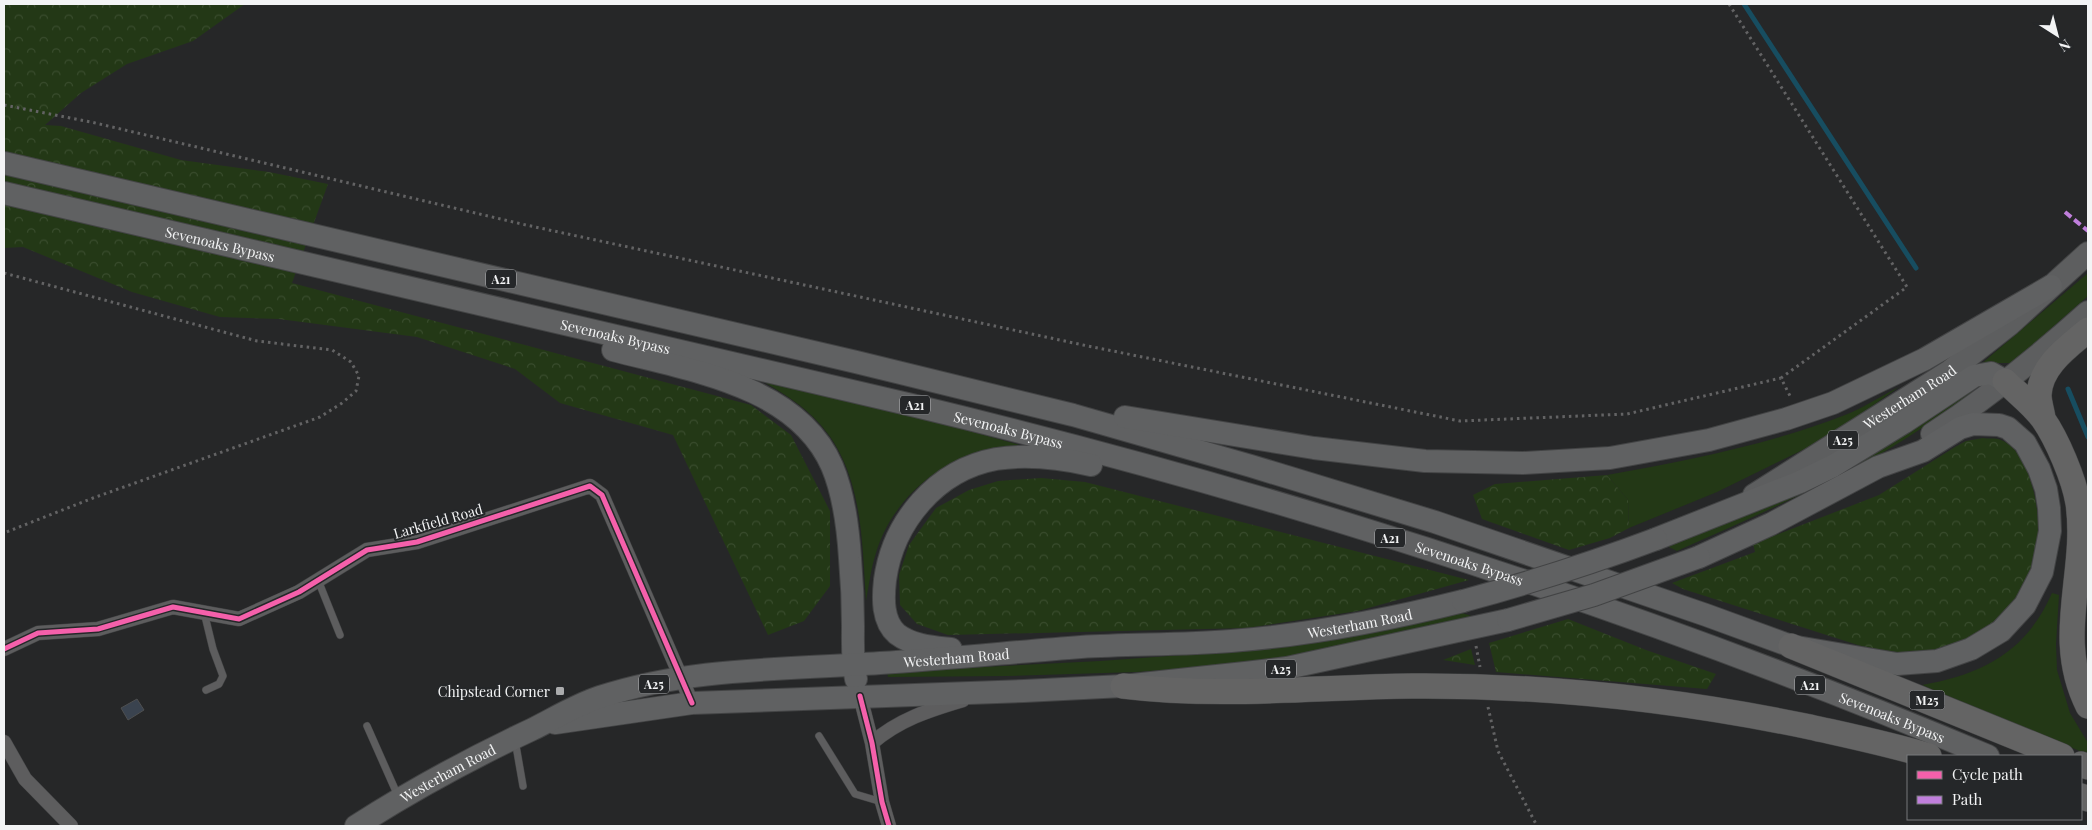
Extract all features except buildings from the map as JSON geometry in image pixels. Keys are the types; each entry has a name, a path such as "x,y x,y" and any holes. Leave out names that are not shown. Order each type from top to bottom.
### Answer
{"highway":[{"name":"Sevenoaks Bypass","path":"4,163 998,396 1188,448 1435,522 1706,614 1791,646 1896,664 1936,662 1971,650 2002,631 2025,605 2034,590 2042,572 2047,551 2050,531 2049,508 2039,469 2032,454 2017,435 1999,425 1974,424 1960,428 1923,451 1878,467"},
{"name":"Sevenoaks Bypass","path":"4,193 988,423 1297,509 1412,545 1631,619 1837,696 1985,755"},
{"path":"998,396 1314,448 1435,461 1523,463 1610,458 1709,440 1800,415 1833,403 1925,359 2052,286"},
{"path":"529,315 582,340 605,348 742,387 775,403 804,425 815,438 832,465 842,495 850,562 853,665 860,696"},
{"path":"2042,418 2040,394 2043,377 2056,358 2088,330"},
{"path":"1736,508 1800,482 1860,451 1974,376 1991,373 2005,381 2042,418 2069,472 2078,504 2078,543 2071,636 2078,679 2088,706"},
{"path":"994,654 924,646 908,640 896,633 890,624 884,605 884,592 890,556 905,523 916,507 932,491 967,469 1004,458 1057,458 1297,509"},
{"name":"Westerham Road","path":"542,724 575,722 692,703 785,701 860,696 984,693 1123,686 1287,668 1469,630 1594,595 1699,557 1771,524 1878,467"},
{"name":"Westerham Road","path":"356,826 466,760 571,708 603,696 682,677 728,672 853,665 1090,646 1230,641 1332,629 1404,616 1538,581 1597,562 1736,508"},
{"name":"M25","path":"1791,646 2060,755"},
{"path":"1123,686 1197,692 1412,686 1484,688 1628,698 1728,711 1870,740 1924,755"}],"main road":[{"name":"Westerham Road","path":"1736,508 1780,477 1883,415 1950,371 2010,324 2088,253"},
{"name":"Westerham Road","path":"1878,467 1944,426 2005,381 2048,349 2088,312"}],"street":[{"name":"Larkfield Road","path":"4,649 38,633 98,629 173,607 239,618 299,592 367,550 417,542 590,486 602,495 692,703"},
{"path":"872,743 886,731 910,718 984,693"},
{"path":"860,696 872,743 882,802 889,826"},
{"path":"4,742 25,779 71,826"}],"lane":[{"path":"318,580 340,635"},
{"path":"204,612 222,676 219,684 206,690"},
{"path":"367,726 399,799"},
{"path":"820,736 855,794 882,802"},
{"path":"515,737 523,786"}],"path":[{"path":"4,105 90,122 575,236 1083,345 1460,421 1627,414 1781,378 1907,287 1729,4"},
{"path":"4,273 257,341 332,350 351,362 359,376 356,391 342,403 320,417 93,498 4,533"},
{"path":"1781,378 1800,415"},
{"path":"1469,630 1475,641 1498,751 1537,826"}],"green space":[{"path":"4,4 245,4 193,41 127,64 81,93 45,125 61,126 181,160 269,172 328,184 292,283 751,405 791,435 830,511 830,586 804,621 768,635 673,435 560,403 515,369 417,337 279,319 220,317 132,292 23,247 4,248"},
{"path":"2088,273 2088,296 2012,363 1980,365"},
{"path":"759,379 919,417 1027,447 987,452 957,461 927,479 913,492 890,520 882,536 873,565 866,601 858,508 845,463 834,443 813,417 791,399"},
{"path":"1899,387 1827,438 1717,492 1629,528 1628,500 1607,475 1698,457 1787,435 1852,412"},
{"path":"1972,389 1973,393 1920,429 1841,475 1677,551 1665,545"},
{"path":"1983,438 1998,439 2009,444 2025,466 2037,510 2037,541 2034,558 2019,593 2000,616 1964,640 1951,646 1918,653 1861,646 1683,589 1672,583 1755,552 1753,544 1879,495 1955,447 1966,441"},
{"path":"1607,475 1628,500 1629,528 1610,538 1569,550 1482,519 1473,495 1495,484"},
{"path":"1041,478 1085,482 1469,580 1358,611 1247,628 948,635 917,624 900,605 899,575 909,545 936,508 969,490 998,481"},
{"path":"2052,593 2059,595 2056,644 2057,670 2070,713 2088,743 2087,754 1922,685 1964,674 1983,667 2000,657 2016,645 2029,631"},
{"path":"1462,613 1475,617 1256,663 1136,672 1008,676 888,677 887,672 1100,661 1238,651"},
{"path":"1568,619 1646,650 1716,674 1707,689 1496,672 1489,643"},
{"path":"1471,649 1475,665 1443,660"}],"waterway":[{"path":"1744,4 1916,268"},
{"path":"2068,389 2088,437"}],"marked path":[{"path":"2065,212 2088,231"}],"cycle path":[{"path":"4,649 38,633 98,629 173,607 239,619 299,592 367,550 417,542 590,486 602,495 692,703"},
{"path":"860,696 872,743 882,802 889,826"}],"place":[{"name":"Chipstead Corner","path":"560,691"}]}
